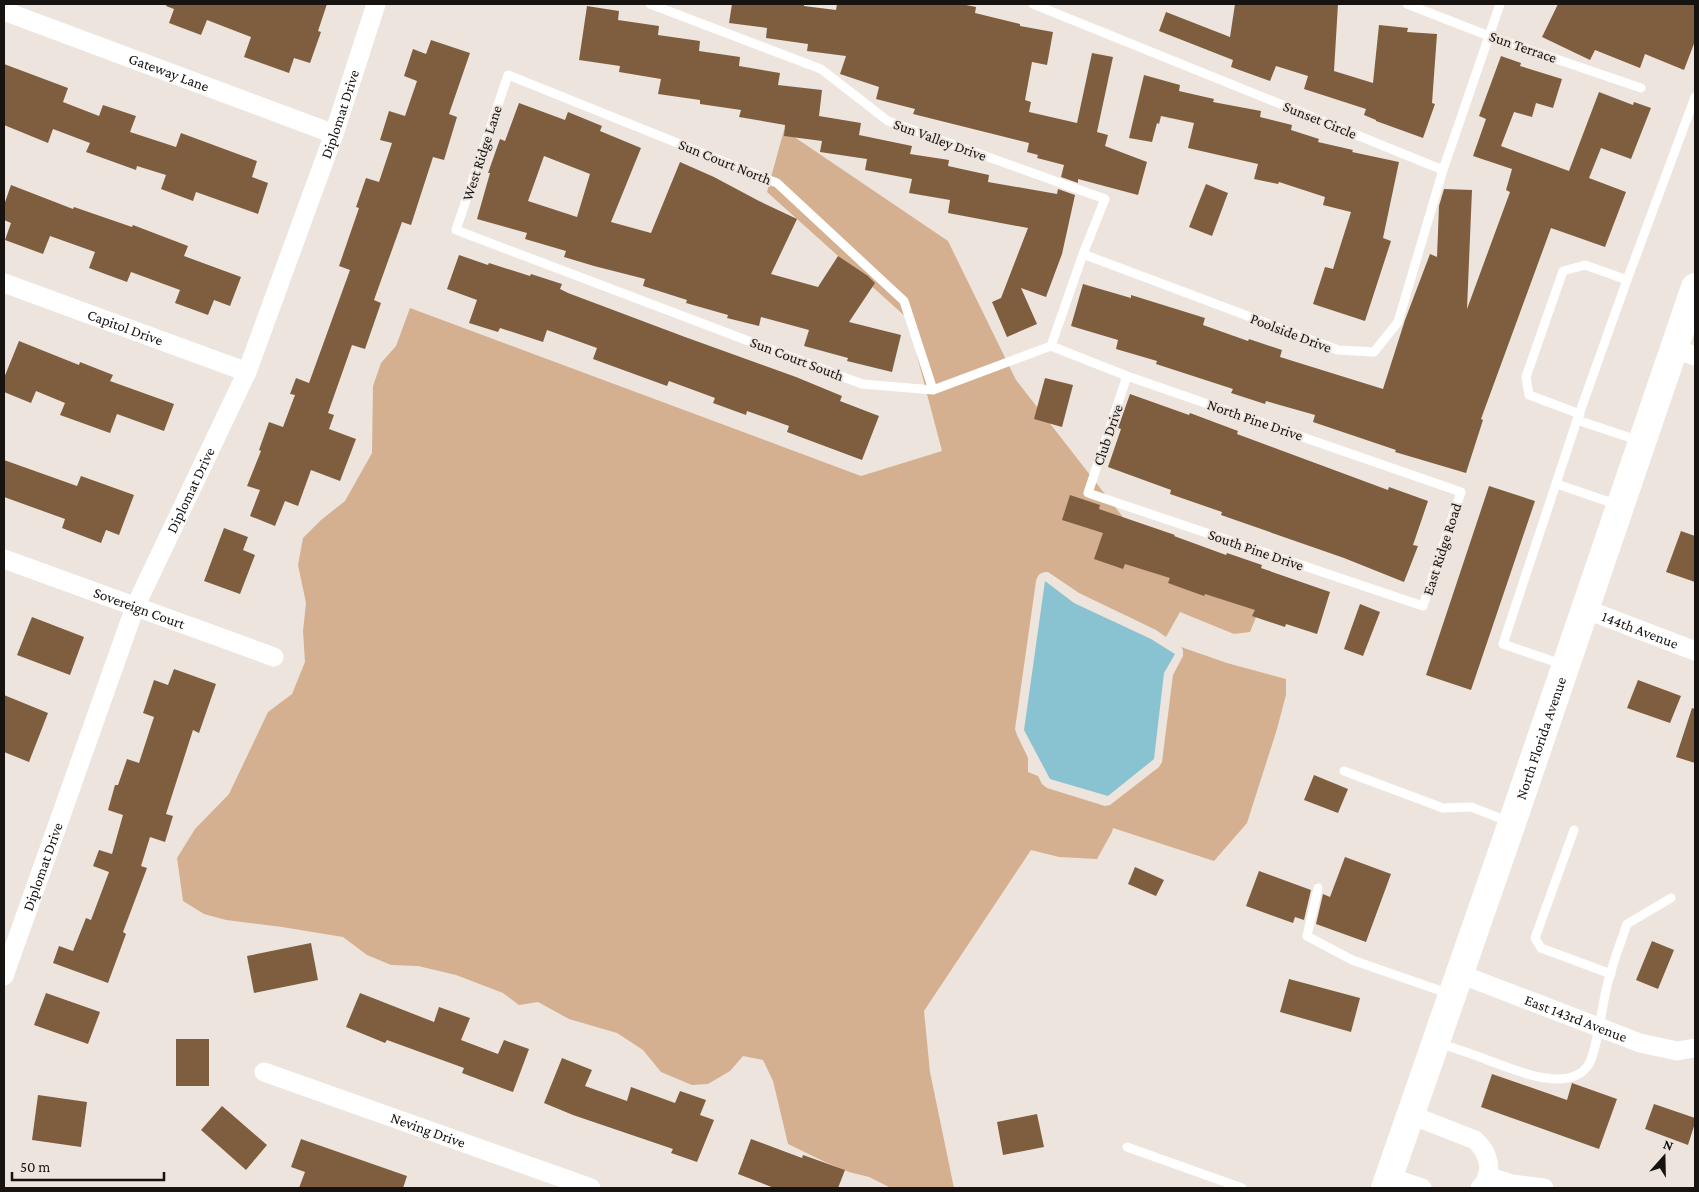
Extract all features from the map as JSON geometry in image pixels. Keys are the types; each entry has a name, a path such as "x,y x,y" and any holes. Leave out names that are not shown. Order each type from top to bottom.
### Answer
{"main road":[{"name":"North Florida Avenue","path":"1387,1182 1642,441 1685,352 1695,287"}],"street":[{"name":"Diplomat Drive","path":"4,976 135,607 247,372 334,134 376,4"},
{"name":"Gateway Lane","path":"4,11 334,134"},
{"name":"Capitol Drive","path":"4,283 247,372"},
{"name":"Sovereign Court","path":"4,559 274,657"},
{"name":"144th Avenue","path":"1585,609 1695,651"},
{"name":"East 143rd Avenue","path":"1456,984 1598,1026 1640,1044 1676,1051 1695,1048"},
{"name":"Neving Drive","path":"264,1072 591,1188"},
{"path":"1411,1115 1475,1140 1483,1146 1489,1166 1484,1182 1544,1188"},
{"path":"1387,1182 1422,1188"}],"lane":[{"name":"Sun Valley Drive","path":"650,4 822,69 888,121 1105,200 1083,254"},
{"path":"679,14 681,4"},
{"name":"Sunset Circle","path":"1033,4 1443,170"},
{"name":"Sun Terrace","path":"1407,4 1489,36 1641,88"},
{"path":"1443,170 1500,4"},
{"name":"West Ridge Lane","path":"456,230 508,75"},
{"name":"Sun Court North","path":"508,75 777,183 904,301 933,390"},
{"path":"1566,665 1503,644 1627,280 1695,97"},
{"name":"Poolside Drive","path":"1083,254 1338,350 1374,352 1398,322 1443,170"},
{"name":"Sun Court South","path":"456,230 862,384 933,390 1051,346"},
{"path":"1051,346 1083,254"},
{"path":"1627,280 1585,265 1562,271 1526,377 1529,395 1579,417 1642,441"},
{"name":"North Pine Drive","path":"1051,346 1127,376 1461,492"},
{"name":"Club Drive","path":"1088,493 1127,376"},
{"path":"1557,484 1620,506"},
{"name":"East Ridge Road","path":"1423,606 1461,492"},
{"name":"South Pine Drive","path":"1088,493 1423,606"},
{"path":"1344,771 1443,808 1471,807 1512,823"},
{"path":"1574,830 1536,938 1541,948 1611,974"},
{"path":"1318,888 1307,936 1352,960 1456,984"},
{"path":"1436,1042 1543,1078 1559,1079 1576,1076 1587,1067 1593,1056 1598,1026 1611,974 1627,924 1671,898"},
{"path":"1127,1147 1242,1188"}],"shaded area":[{"path":"784,130 948,241 1016,380 1126,521 1273,576 1250,632 1234,634 1180,612 1166,637 1156,630 1079,593 1048,572 1039,575 1036,581 1015,729 1028,758 1028,772 1038,776 1042,784 1047,788 1105,806 1110,805 1159,767 1162,762 1173,675 1183,656 1181,647 1227,663 1286,679 1286,695 1247,823 1214,861 1113,828 1097,859 1059,857 1031,850 924,1011 930,1072 954,1188 891,1188 869,1177 849,1172 825,1162 788,1144 773,1081 763,1060 743,1056 730,1071 708,1084 692,1085 661,1072 643,1050 617,1033 569,1019 538,1002 519,1005 503,993 456,975 418,966 391,965 367,955 343,937 226,920 204,914 183,901 177,858 195,829 229,794 268,712 292,694 305,662 303,631 306,603 298,565 303,538 321,520 345,501 372,453 373,386 381,363 396,346 410,308 861,476 942,451 907,318 767,192"}],"water":[{"path":"1045,581 1074,603 1151,639 1175,654 1164,673 1154,759 1108,796 1050,779 1024,730"}],"building":[{"path":"167,4 327,4 318,31 321,32 310,63 294,58 289,73 244,57 251,37 207,20 201,35 169,23 174,9 166,6"},
{"path":"732,4 804,4 804,6 836,10 837,4 961,4 976,7 975,13 1020,24 1020,26 1053,32 1047,65 1032,62 1025,100 1031,102 1029,112 1077,123 1092,53 1113,57 1097,132 1108,135 1105,146 1147,162 1138,195 1078,179 1078,183 1061,177 1064,165 1037,158 1038,155 1027,152 1029,143 913,114 915,109 876,99 879,87 840,74 846,56 807,51 808,44 766,38 767,28 729,23"},
{"path":"1235,4 1338,4 1334,71 1373,83 1379,25 1408,28 1407,32 1437,34 1432,103 1435,104 1423,138 1364,115 1366,109 1304,89 1308,76 1276,66 1270,81 1231,67 1233,60 1159,31 1166,12 1230,37"},
{"path":"1558,4 1695,4 1695,41 1684,70 1645,54 1640,68 1595,50 1590,60 1542,37"},
{"path":"587,6 619,11 618,20 659,26 658,35 700,41 699,51 740,57 739,66 780,73 778,85 822,90 819,116 861,123 859,135 912,146 910,154 949,160 948,166 989,175 988,182 1057,194 1058,189 1075,195 1062,254 1046,297 1021,288 1037,324 1007,337 992,302 1001,298 1028,228 948,213 950,200 909,193 912,179 865,170 867,159 820,152 822,141 784,136 785,125 739,117 741,110 700,104 700,100 658,94 661,79 619,72 620,66 579,60"},
{"path":"431,40 470,53 449,114 457,117 444,160 433,157 411,225 402,222 374,300 381,303 365,349 352,345 328,413 334,415 329,429 356,439 340,481 311,470 298,506 285,501 275,526 250,516 260,490 247,486 261,451 259,450 269,422 283,427 295,395 290,394 296,378 309,383 350,270 339,266 359,208 356,207 366,178 379,182 392,143 380,140 389,111 405,116 417,81 404,76 413,49 426,54"},
{"path":"1501,56 1521,63 1520,66 1562,79 1553,108 1536,103 1532,117 1514,112 1501,146 1569,171 1599,92 1633,105 1634,102 1651,108 1631,159 1601,148 1589,178 1626,192 1605,247 1551,228 1481,419 1483,420 1466,473 1395,452 1396,450 1313,422 1315,415 1266,401 1265,404 1231,393 1233,389 1156,364 1157,361 1116,349 1118,340 1071,326 1083,284 1131,298 1131,295 1205,318 1203,325 1248,341 1249,339 1282,350 1280,357 1383,389 1405,320 1430,254 1437,257 1439,206 1444,189 1472,190 1467,309 1510,192 1506,190 1512,169 1473,156 1486,119 1479,116"},
{"path":"4,64 68,88 63,102 99,116 103,105 136,116 130,132 176,147 181,133 257,161 252,177 268,183 258,214 196,192 193,201 161,189 166,175 137,166 136,170 86,152 90,143 53,129 48,143 4,125"},
{"path":"1144,75 1180,85 1179,91 1214,99 1213,102 1261,111 1260,117 1292,125 1291,130 1319,139 1318,142 1353,150 1352,152 1399,162 1383,238 1391,241 1365,321 1313,304 1325,267 1333,269 1351,212 1323,205 1325,197 1279,182 1278,184 1254,179 1258,164 1188,148 1194,123 1161,116 1152,142 1129,138"},
{"path":"519,103 565,120 568,112 602,126 600,131 641,148 611,222 651,233 680,162 797,219 771,274 818,287 838,256 868,276 875,283 849,322 901,335 892,372 847,361 848,358 804,346 809,330 761,317 759,326 727,318 728,315 686,303 687,300 643,286 645,279 564,257 566,251 525,239 527,233 477,219 490,173 488,173 500,139 505,141","holes":["544,156 590,174 577,217 528,201"]},
{"path":"1206,184 1228,193 1212,236 1189,227"},
{"path":"11,185 73,209 74,207 132,227 133,225 188,246 184,256 241,277 230,306 214,300 208,315 175,303 180,290 131,272 127,282 89,268 95,252 50,236 43,254 5,240 11,223 4,220 4,205"},
{"path":"459,255 488,265 489,263 562,284 560,289 568,293 796,377 842,396 840,401 879,416 862,460 787,432 789,426 747,411 746,415 713,403 715,398 669,381 667,386 593,359 597,348 547,330 543,342 500,328 498,332 469,323 477,300 447,289"},
{"path":"19,341 79,365 80,362 113,375 110,381 174,404 164,431 117,414 110,433 60,415 65,403 36,391 31,403 4,392 4,378"},
{"path":"1045,378 1073,385 1062,427 1034,419"},
{"path":"1130,394 1189,415 1190,413 1238,431 1237,434 1388,490 1389,487 1428,501 1413,545 1418,546 1404,582 1344,558 1221,515 1222,512 1170,494 1171,490 1108,467 1121,429 1118,428"},
{"path":"4,460 77,486 81,476 134,495 119,535 106,530 101,543 62,528 65,519 4,497"},
{"path":"1489,486 1535,501 1471,690 1426,675"},
{"path":"1070,495 1100,505 1099,509 1226,555 1227,553 1262,565 1261,568 1330,592 1317,634 1286,624 1285,627 1252,616 1255,610 1205,594 1204,596 1168,583 1170,578 1125,564 1123,569 1094,559 1103,533 1062,520"},
{"path":"224,528 248,537 243,550 255,555 240,594 204,581"},
{"path":"1681,531 1695,536 1695,582 1666,572"},
{"path":"1360,604 1380,612 1363,656 1344,649"},
{"path":"32,617 84,637 70,675 17,655"},
{"path":"174,669 216,684 199,733 193,730 166,814 173,816 165,842 150,837 141,866 147,868 123,932 126,934 108,983 53,963 59,946 73,951 86,918 91,920 109,872 93,866 99,850 112,854 123,815 108,810 115,785 118,785 127,759 139,763 154,717 143,713 154,680 168,685"},
{"path":"1638,680 1681,696 1670,723 1627,708"},
{"path":"4,695 48,713 29,762 4,752"},
{"path":"1692,708 1695,709 1695,763 1676,757"},
{"path":"1314,775 1348,789 1338,813 1304,800"},
{"path":"1345,857 1391,874 1366,942 1316,924 1323,894 1330,897"},
{"path":"1135,867 1164,880 1156,896 1128,884"},
{"path":"1259,871 1311,890 1304,920 1295,917 1293,923 1246,906"},
{"path":"1652,941 1674,950 1658,989 1636,980"},
{"path":"311,943 318,980 254,993 247,956"},
{"path":"1289,979 1360,998 1351,1032 1280,1012"},
{"path":"46,993 100,1012 88,1044 34,1025"},
{"path":"360,993 434,1022 439,1007 470,1018 461,1040 498,1054 504,1040 529,1049 513,1092 462,1073 464,1068 387,1040 385,1043 346,1027"},
{"path":"176,1039 209,1039 209,1086 176,1086"},
{"path":"562,1058 592,1070 585,1086 627,1101 631,1087 675,1103 680,1091 706,1100 700,1115 714,1120 697,1162 671,1153 673,1149 573,1115 544,1103"},
{"path":"1492,1074 1567,1100 1572,1083 1617,1099 1599,1149 1481,1107"},
{"path":"38,1095 87,1102 81,1147 32,1140"},
{"path":"1654,1104 1695,1118 1688,1145 1645,1129"},
{"path":"222,1106 267,1145 246,1170 201,1130"},
{"path":"1037,1114 1044,1147 1003,1155 997,1122"},
{"path":"301,1139 407,1176 403,1188 299,1188 305,1172 291,1167"},
{"path":"751,1139 802,1158 803,1155 845,1170 838,1188 774,1188 738,1174"}]}
